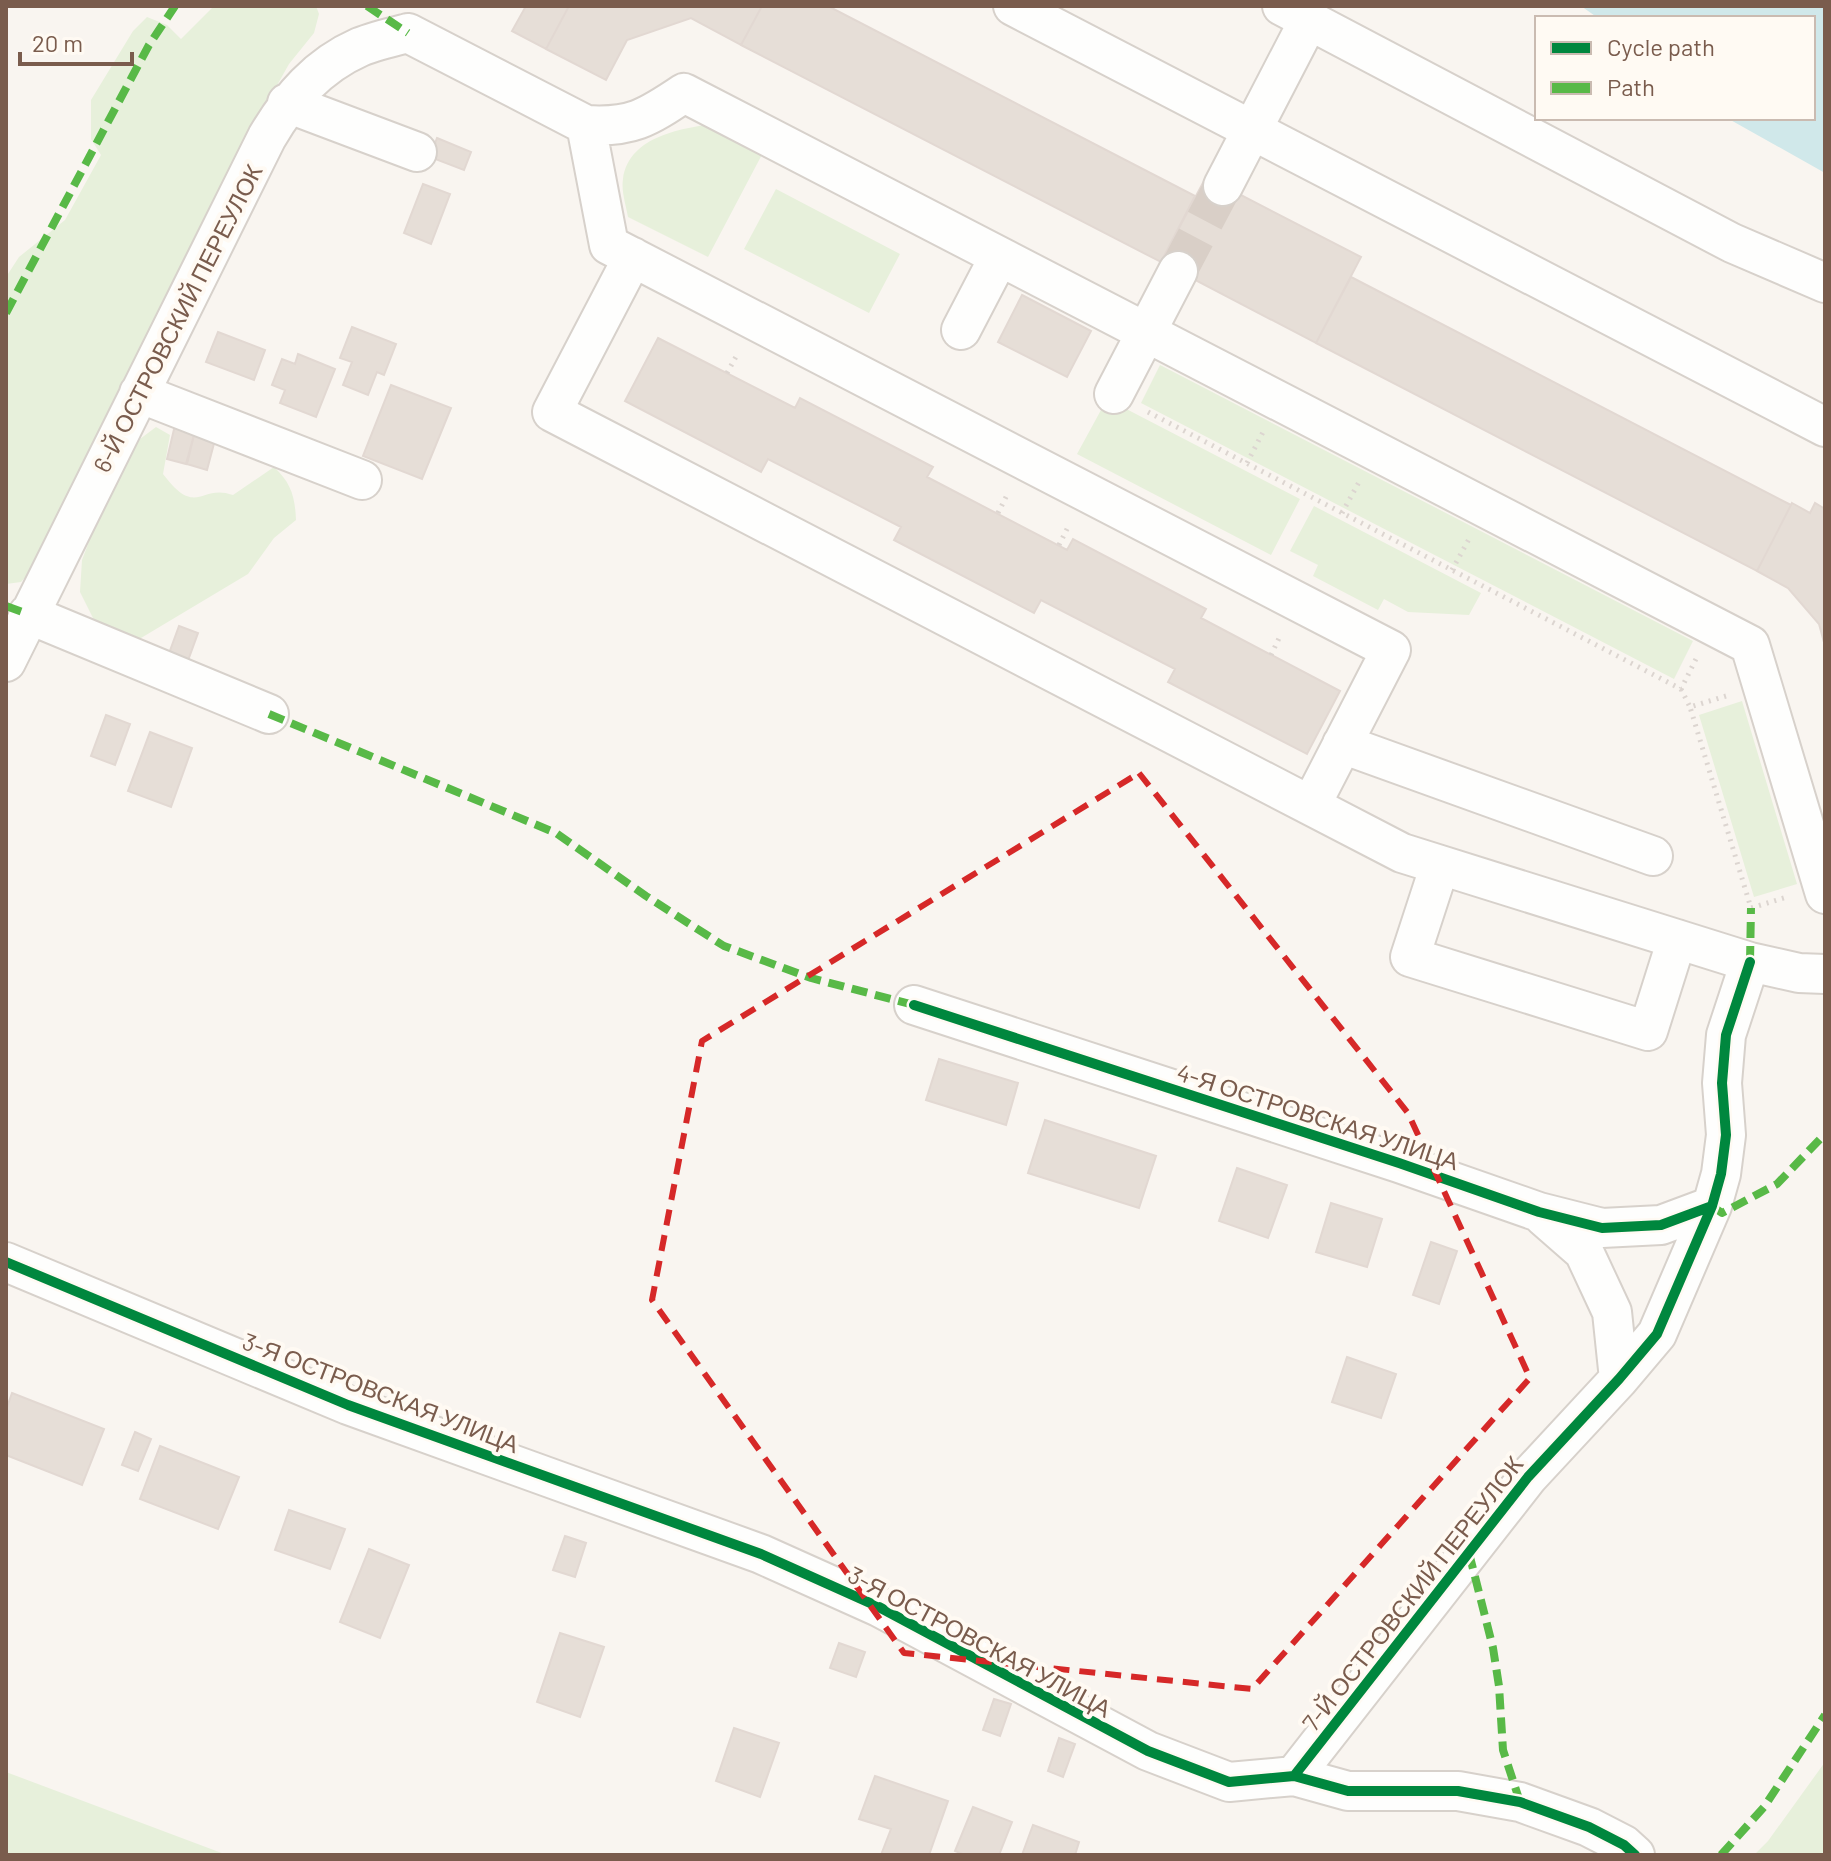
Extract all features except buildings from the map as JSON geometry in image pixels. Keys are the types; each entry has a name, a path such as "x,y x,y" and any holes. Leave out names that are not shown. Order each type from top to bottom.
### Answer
{"street":[{"path":"1013,6 1825,427"},
{"path":"1223,186 1252,129 1295,13 1732,243 1825,283"},
{"path":"415,19 586,125 615,127 649,117 684,93 1750,645 1824,890"},
{"name":"6-Й ОСТРОВСКИЙ ПЕРЕУЛОК","path":"6,662 267,137 287,103 314,75 359,47 415,19"},
{"path":"287,103 417,152"},
{"path":"586,125 609,245 1391,650 1311,805"},
{"path":"633,257 552,412 1402,853 1750,962 1799,973 1825,974"},
{"path":"961,330 999,257"},
{"path":"1114,394 1178,271"},
{"path":"139,393 362,480"},
{"path":"28,614 269,714"},
{"path":"1342,744 1653,856"},
{"path":"1440,865 1410,957 1633,1027 1648,1031 1677,939"},
{"name":"7-Й ОСТРОВСКИЙ ПЕРЕУЛОК","path":"1294,1776 1528,1477 1657,1334 1712,1206 1721,1174 1726,1135 1722,1083 1726,1035 1750,962"},
{"name":"4-Я ОСТРОВСКАЯ УЛИЦА","path":"914,1005 1399,1163 1539,1212 1602,1228 1661,1225 1712,1206"},
{"path":"1539,1212 1584,1252 1612,1312 1619,1379"},
{"name":"3-Я ОСТРОВСКАЯ УЛИЦА","path":"6,1262 348,1405 761,1554 879,1607 1148,1751 1229,1782 1294,1776 1348,1791 1458,1791 1520,1802 1589,1827 1624,1845 1635,1855"}],"path":[{"path":"727,373 743,342"},
{"path":"1114,394 1681,689 1690,707 1751,908 1824,890"},
{"path":"998,513 1014,482"},
{"path":"1059,545 1075,514"},
{"path":"1271,655 1287,624"},
{"path":"1681,689 1713,626"},
{"path":"1690,707 1762,685"}],"highlighted area":[{"path":"1139,773 1408,1113 1530,1378 1252,1689 904,1653 652,1300 702,1041"}],"green space":[{"path":"214,6 316,6 319,14 314,33 289,64 249,135 35,567 21,582 6,584 6,277 19,257 65,220 101,155 91,139 91,100 133,31 147,17 167,25 181,39"},
{"path":"719,123 766,147 708,257 628,217 623,179 627,164 647,143 675,131"},
{"path":"776,189 900,254 869,313 744,249"},
{"path":"1160,365 1693,641 1674,679 1141,403"},
{"path":"1107,399 1300,499 1271,555 1077,454"},
{"path":"156,427 170,435 163,474 184,495 198,497 222,492 233,495 274,467 291,490 296,520 274,538 248,574 136,641 98,628 80,592 82,560 101,510 140,439"},
{"path":"1314,506 1481,593 1469,615 1408,612 1384,599 1378,610 1313,576 1318,565 1290,551"},
{"path":"1742,701 1797,884 1754,897 1699,715"},
{"path":"1825,1762 1825,1855 1754,1855 1768,1841"},
{"path":"6,1772 227,1855 6,1855"}],"water":[{"path":"1581,6 1825,6 1825,173 1731,120 1815,120 1815,16 1595,16"}],"tunnel":[{"path":"1178,271 1223,186"}],"marked path":[{"path":"6,313 149,45 175,6"},
{"path":"367,6 408,33"},
{"path":"6,606 28,614"},
{"path":"269,714 556,833 724,946 811,978 914,1005"},
{"path":"1750,962 1751,908"},
{"path":"1712,1206 1722,1213 1777,1184 1825,1134"},
{"path":"1469,1553 1493,1648 1503,1750 1520,1802"},
{"path":"1721,1855 1764,1807 1825,1715"}],"cycle path":[{"path":"1294,1776 1528,1477 1657,1334 1712,1206 1721,1174 1726,1135 1722,1083 1726,1035 1750,962"},
{"path":"914,1005 1399,1163 1539,1212 1602,1228 1661,1225 1712,1206"},
{"path":"6,1262 348,1405 761,1554 879,1607 1148,1751 1229,1782 1294,1776 1348,1791 1458,1791 1520,1802 1589,1827 1624,1845 1635,1855"}]}
